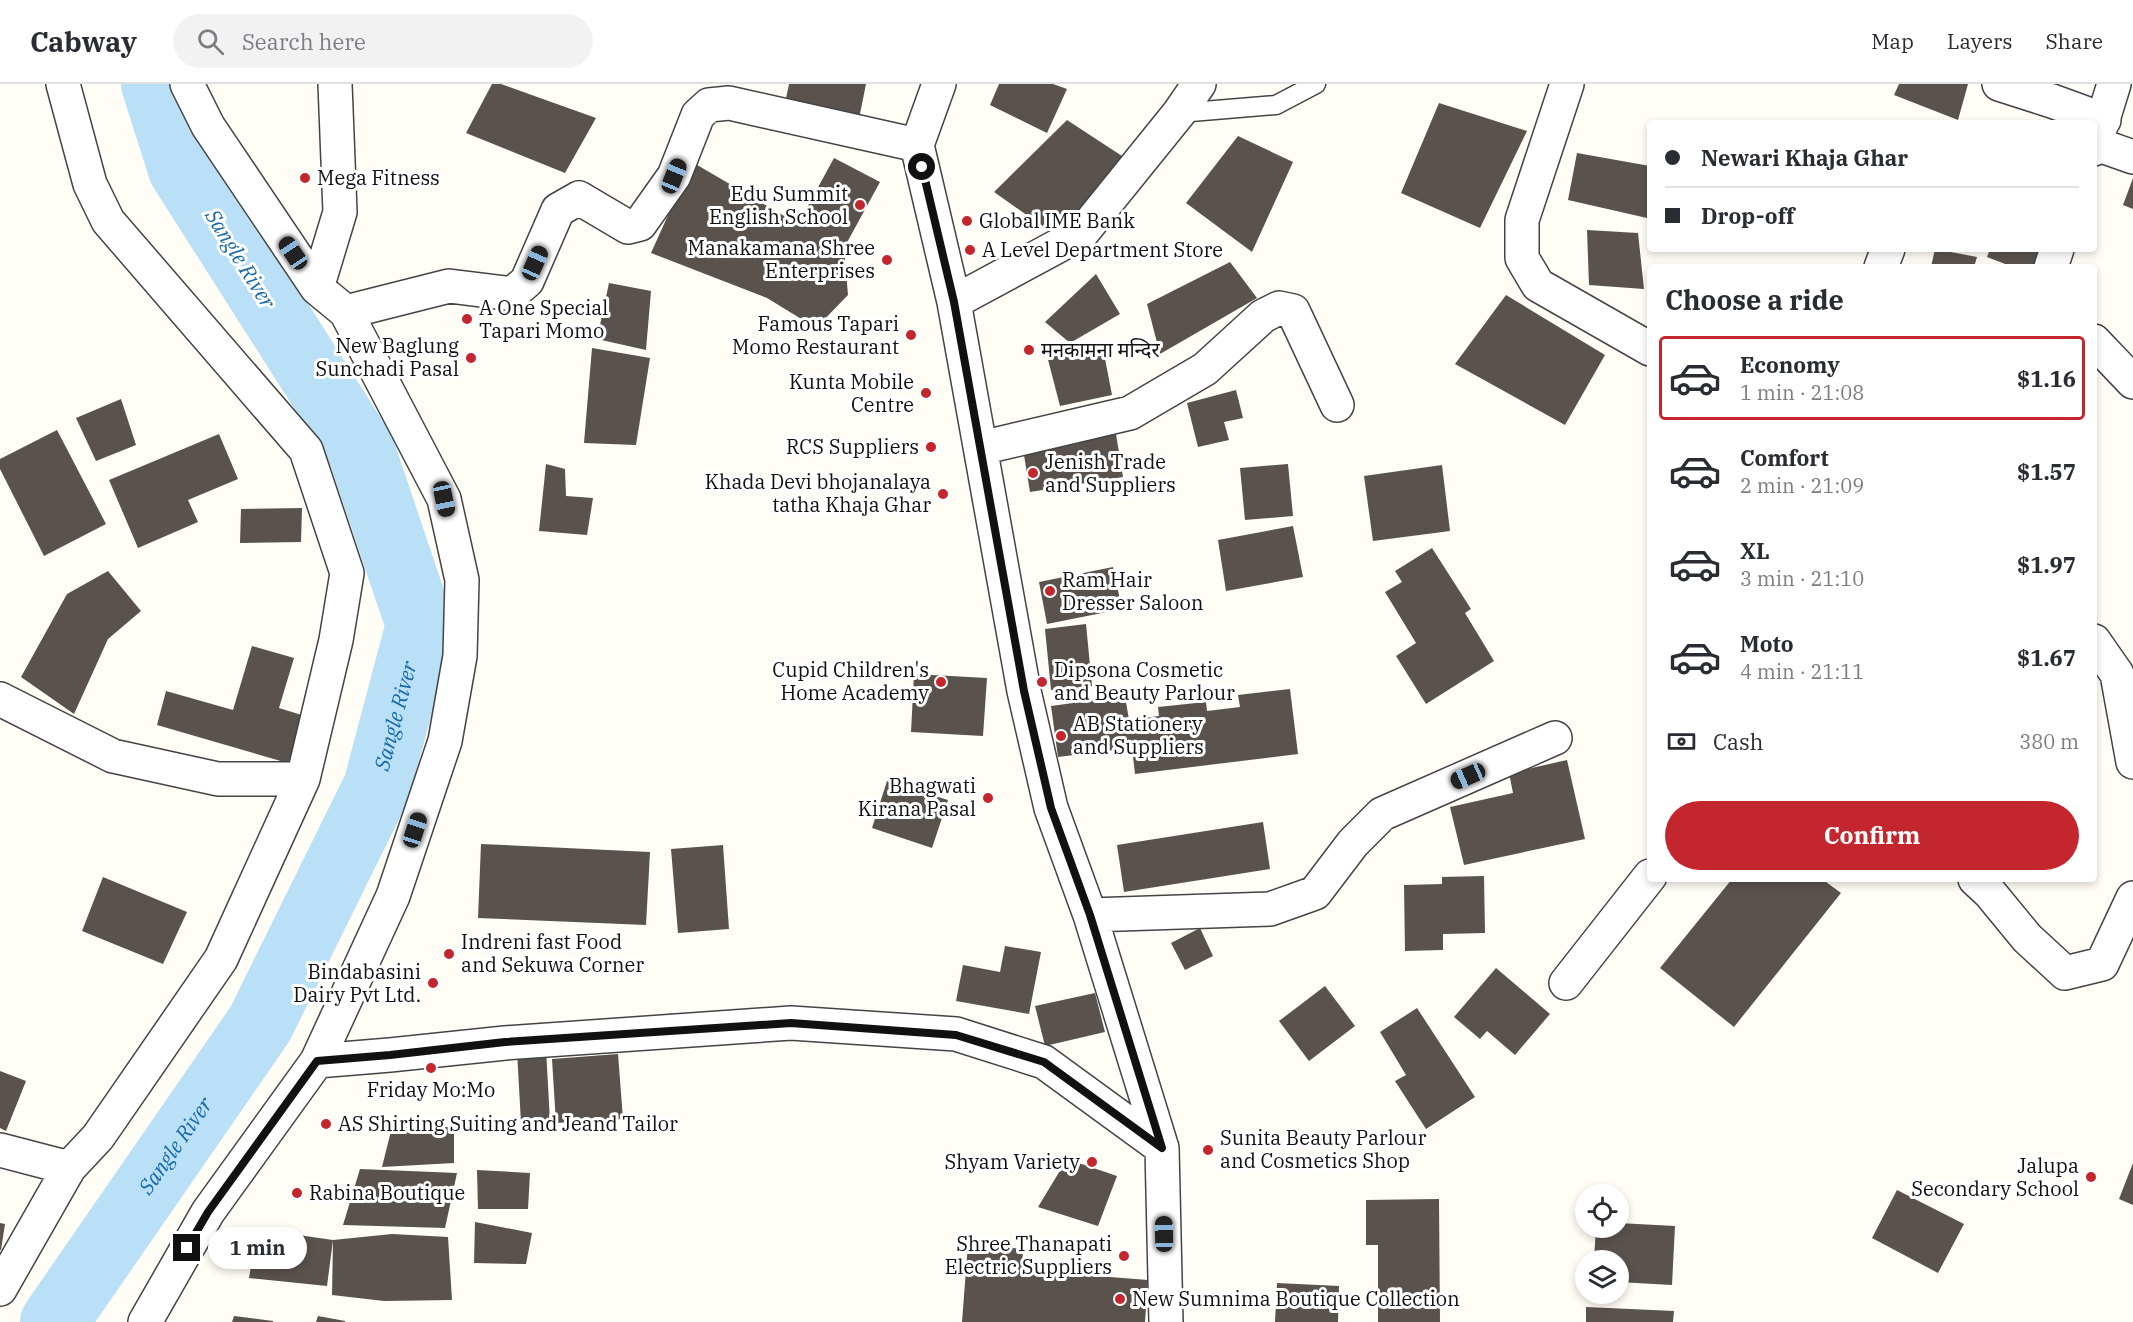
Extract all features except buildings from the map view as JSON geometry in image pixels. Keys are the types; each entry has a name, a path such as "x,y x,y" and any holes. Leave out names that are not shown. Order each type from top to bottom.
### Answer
{"street":[{"path":"0,1288 69,1168 98,1137 221,959 303,779 336,640 346,573 306,450 108,221 90,184 63,84"},
{"path":"145,1322 208,1212 317,1061 393,896 445,741 460,656 462,580 444,499 346,312 317,288 208,126 187,84"},
{"path":"317,288 340,212 335,84"},
{"path":"939,84 917,145 954,302 1024,691 1049,797 1090,915 1162,1148 1166,1322"},
{"path":"954,302 1082,233 1179,113 1199,84"},
{"path":"1567,84 1522,220 1522,258 1538,285 1647,348"},
{"path":"1999,84 2052,101 2076,120"},
{"path":"2114,84 2098,138 2133,156"},
{"path":"346,312 449,286 512,294 527,280 558,210 579,198 628,227 640,224 674,176 698,115 709,105 729,104 917,145"},
{"path":"981,448 1130,412 1205,369 1263,316 1279,308 1293,311 1337,405"},
{"path":"2097,344 2133,382"},
{"path":"2097,645 2117,674 2133,762"},
{"path":"0,699 113,756 218,779 303,779"},
{"path":"1090,915 1270,909 1315,893 1353,843 1382,814 1555,738"},
{"path":"1566,983 1647,880"},
{"path":"1978,882 2027,938 2065,973 2102,964 2133,898"},
{"path":"317,1061 505,1042 791,1023 956,1035 1044,1062 1162,1148"},
{"path":"0,1150 69,1168"}],"lane":[{"path":"1179,113 1276,105 1316,84"}],"waterway":[{"name":"Sangle River","path":"54,1322 260,1024 377,787 420,625 361,450 182,169 155,84"}],"place":[{"name":"Mega Fitness","path":"305,178"},
{"name":"Edu Summit English School","path":"860,205"},
{"name":"Global IME Bank","path":"967,221"},
{"name":"A Level Department Store","path":"970,250"},
{"name":"Manakamana Shree Enterprises","path":"887,260"},
{"name":"A One Special Tapari Momo","path":"467,319"},
{"name":"Famous Tapari Momo Restaurant","path":"911,335"},
{"name":"मनकामना मन्दिर","path":"1029,350"},
{"name":"New Baglung Sunchadi Pasal","path":"471,358"},
{"name":"Kunta Mobile Centre","path":"926,393"},
{"name":"RCS Suppliers","path":"931,447"},
{"name":"Jenish Trade and Suppliers","path":"1033,473"},
{"name":"Khada Devi bhojanalaya tatha Khaja Ghar","path":"943,494"},
{"name":"Ram Hair Dresser Saloon","path":"1050,591"},
{"name":"Cupid Children's Home Academy","path":"941,682"},
{"name":"Dipsona Cosmetic and Beauty Parlour","path":"1042,682"},
{"name":"AB Stationery and Suppliers","path":"1061,736"},
{"name":"Bhagwati Kirana Pasal","path":"988,798"},
{"name":"Indreni fast Food and Sekuwa Corner","path":"449,954"},
{"name":"Bindabasini Dairy Pvt Ltd.","path":"433,983"},
{"name":"Friday Mo:Mo","path":"431,1068"},
{"name":"AS Shirting Suiting and Jeand Tailor","path":"326,1124"},
{"name":"Sunita Beauty Parlour and Cosmetics Shop","path":"1208,1150"},
{"name":"Shyam Variety","path":"1092,1162"},
{"name":"Jalupa Secondary School","path":"2091,1177"},
{"name":"Rabina Boutique","path":"297,1193"},
{"name":"Shree Thanapati Electric Suppliers","path":"1124,1256"},
{"name":"New Sumnima Boutique Collection","path":"1120,1299"}],"route":[{"path":"187,1248 208,1212 317,1061 505,1042 791,1023 956,1035 1044,1062 1162,1148 1090,915 1051,808 1024,691 954,302 922,167"}]}
